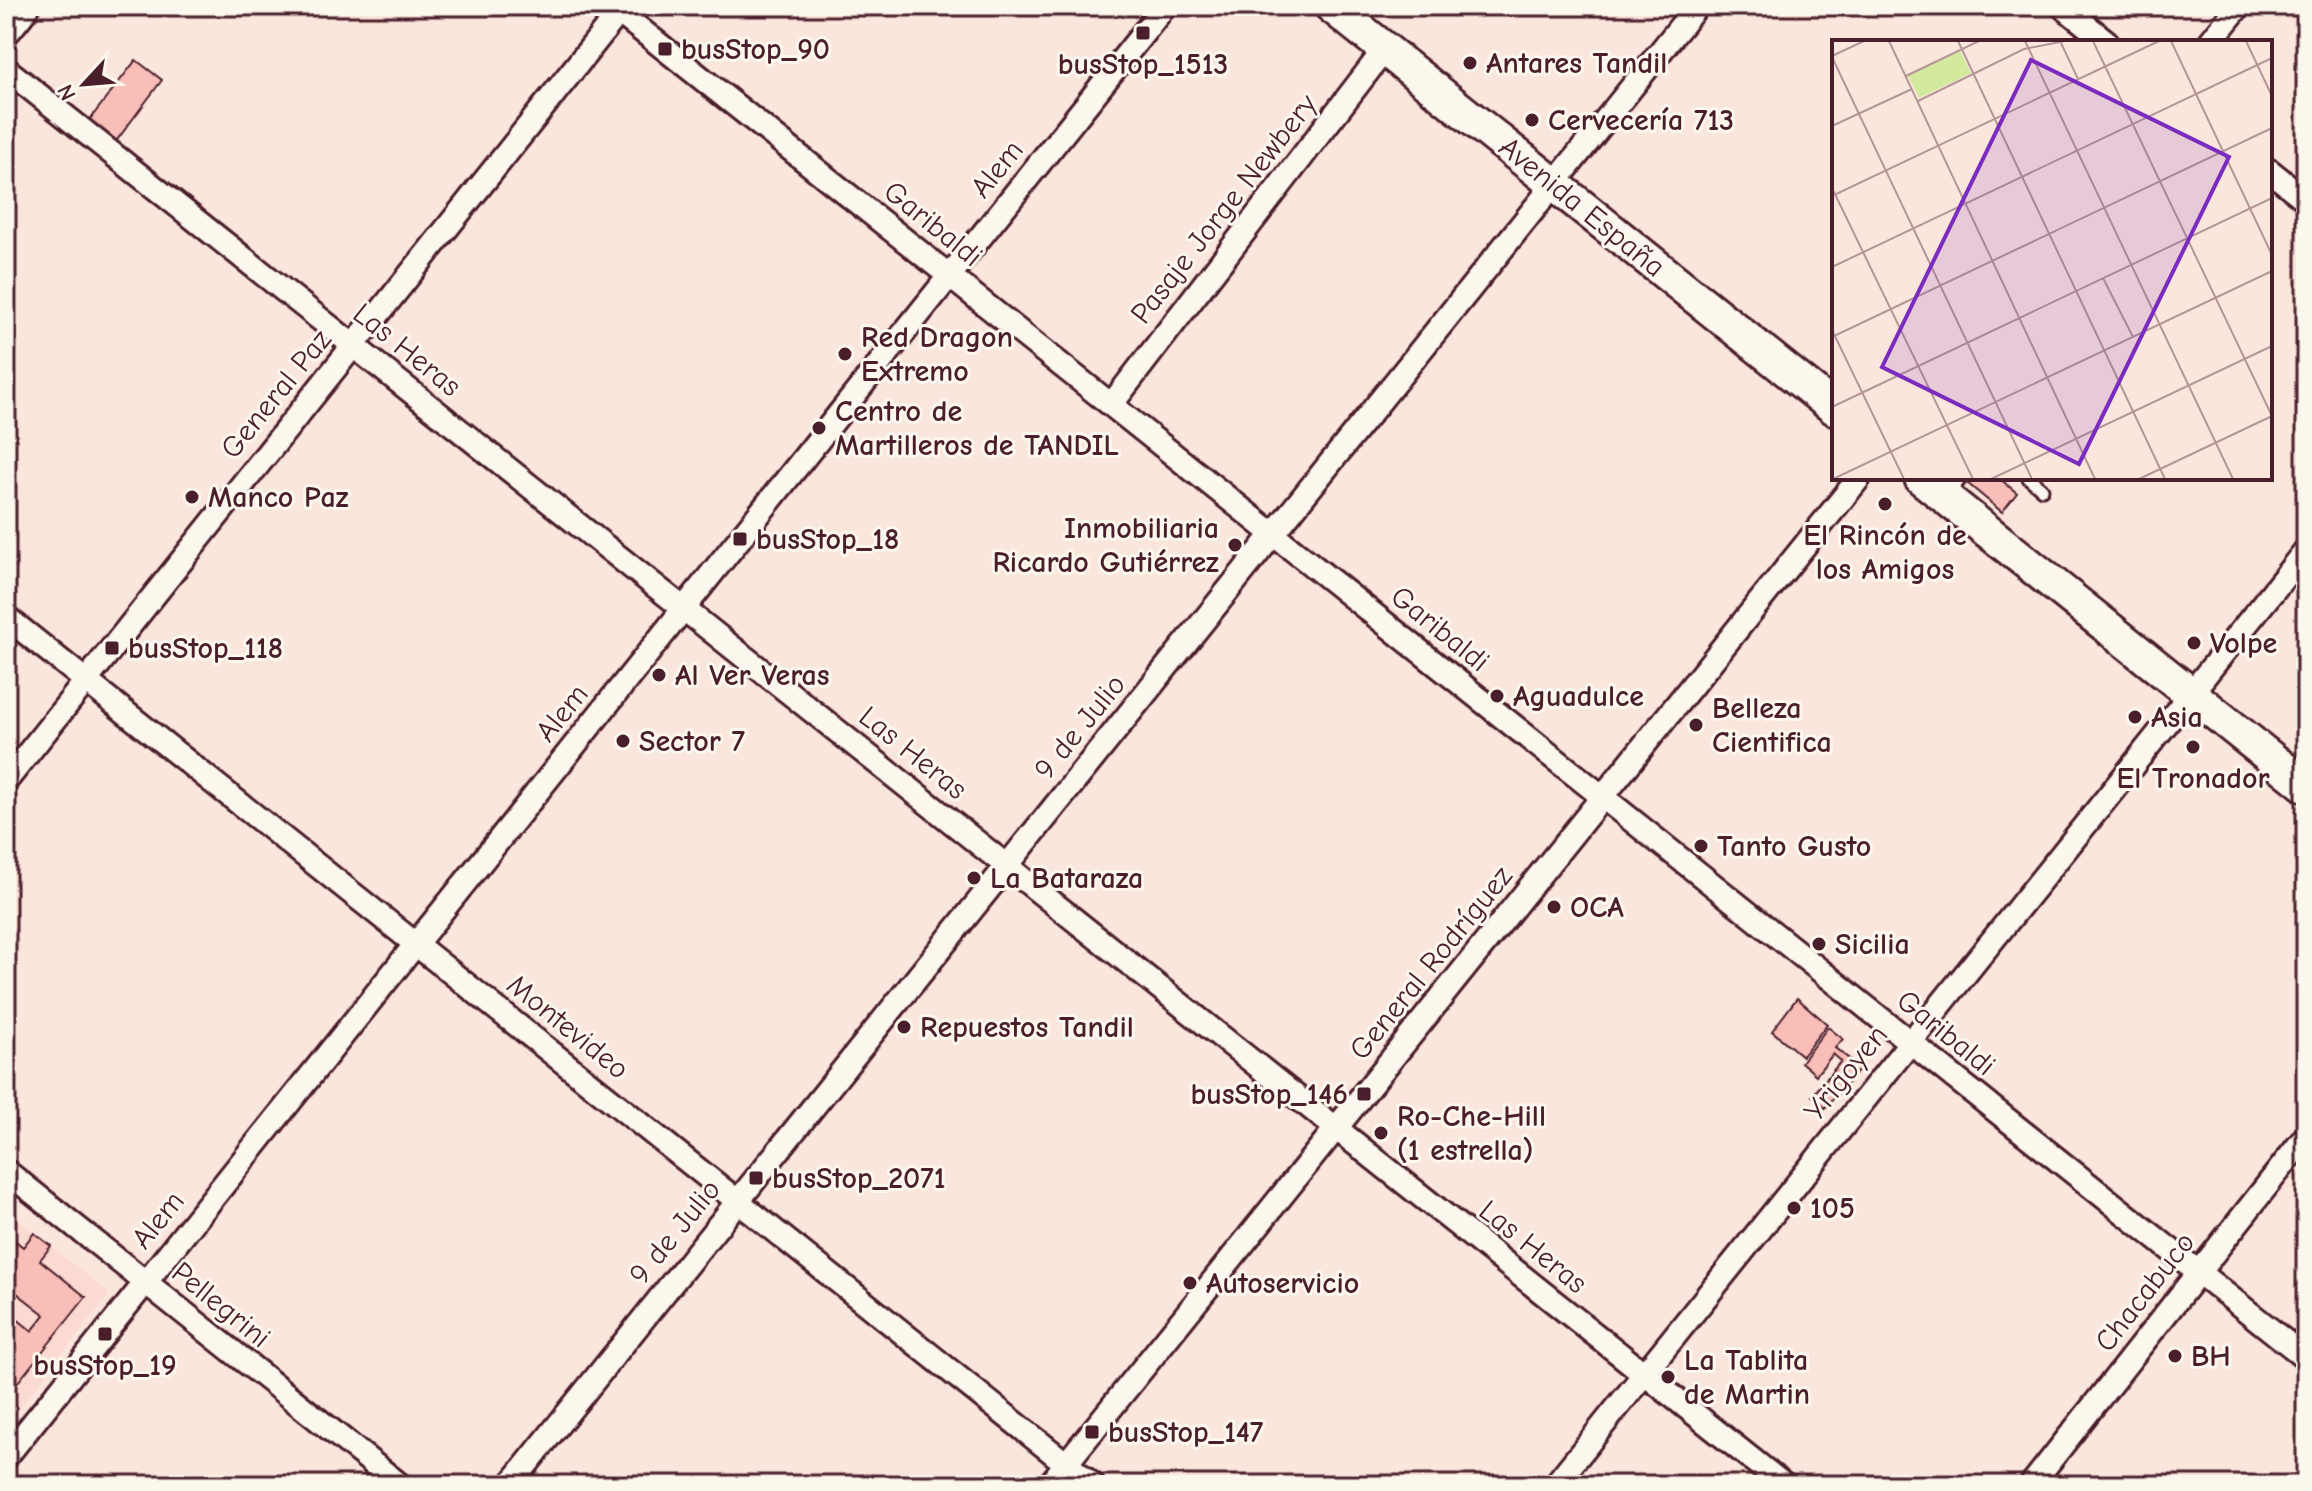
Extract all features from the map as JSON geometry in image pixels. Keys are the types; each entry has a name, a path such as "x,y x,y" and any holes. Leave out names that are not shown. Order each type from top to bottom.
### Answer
{"main road":[{"path":"6,27 23,6"},
{"name":"Avenida España","path":"1331,6 1832,406"},
{"path":"1942,484 2191,696 2306,786"}],"street":[{"name":"Alem","path":"6,1457 1165,6"},
{"name":"9 de Julio","path":"510,1485 1697,6"},
{"path":"2062,6 2104,40"},
{"path":"2212,40 2239,6"},
{"name":"Garibaldi","path":"618,8 2306,1358"},
{"name":"General Paz","path":"6,781 618,8"},
{"name":"Pasaje Jorge Newbery","path":"1111,405 1385,49"},
{"name":"Las Heras","path":"6,69 1784,1485"},
{"path":"2272,173 2306,200"},
{"name":"General Rodríguez","path":"1049,1485 1857,480"},
{"name":"Yrigoyen","path":"1555,1485 2306,550"},
{"name":"Montevideo","path":"6,617 1093,1485"},
{"name":"Chacabuco","path":"2031,1485 2306,1136"},
{"name":"Pellegrini","path":"6,1171 400,1485"}],"lane":[{"path":"2031,480 2042,489"}],"shaded area":[{"path":"6,1210 110,1294 6,1425"}],"building":[{"path":"136,60 162,80 114,144 87,123"},
{"path":"1963,480 2001,480 2017,493 2002,512"},
{"path":"1797,998 1827,1024 1802,1056 1772,1031"},
{"path":"1828,1027 1843,1039 1835,1048 1861,1068 1825,1108 1812,1096 1841,1061 1833,1054 1816,1075 1801,1062"},
{"path":"6,1233 23,1247 34,1233 51,1246 40,1260 86,1297 6,1397 6,1364 9,1361 6,1359 6,1310 32,1331 45,1315 9,1287 6,1291"}],"place":[{"name":"busStop_1513","path":"1143,33"},
{"name":"busStop_90","path":"665,49"},
{"name":"Antares Tandil","path":"1470,63"},
{"name":"Cervecería 713","path":"1532,120"},
{"name":"Red Dragon Extremo","path":"845,354"},
{"name":"Centro de Martilleros de TANDIL","path":"819,428"},
{"name":"Manco Paz","path":"192,497"},
{"name":"El Rincón de los Amigos","path":"1885,504"},
{"name":"busStop_18","path":"740,539"},
{"name":"Inmobiliaria Ricardo Gutiérrez","path":"1235,545"},
{"name":"Volpe","path":"2194,643"},
{"name":"busStop_118","path":"112,648"},
{"name":"Al Ver Veras","path":"659,675"},
{"name":"Aguadulce","path":"1497,696"},
{"name":"Asia","path":"2135,717"},
{"name":"Belleza Cientifica","path":"1696,725"},
{"name":"Sector 7","path":"623,741"},
{"name":"El Tronador","path":"2193,747"},
{"name":"Tanto Gusto","path":"1701,846"},
{"name":"La Bataraza","path":"974,878"},
{"name":"OCA","path":"1554,907"},
{"name":"Sicilia","path":"1819,944"},
{"name":"Repuestos Tandil","path":"904,1027"},
{"name":"busStop_146","path":"1364,1094"},
{"name":"Ro-Che-Hill (1 estrella)","path":"1381,1133"},
{"name":"busStop_2071","path":"756,1178"},
{"name":"105","path":"1794,1208"},
{"name":"Autoservicio","path":"1190,1283"},
{"name":"busStop_19","path":"105,1334"},
{"name":"BH","path":"2175,1356"},
{"name":"La Tablita de Martin","path":"1668,1377"},
{"name":"busStop_147","path":"1092,1432"}]}
